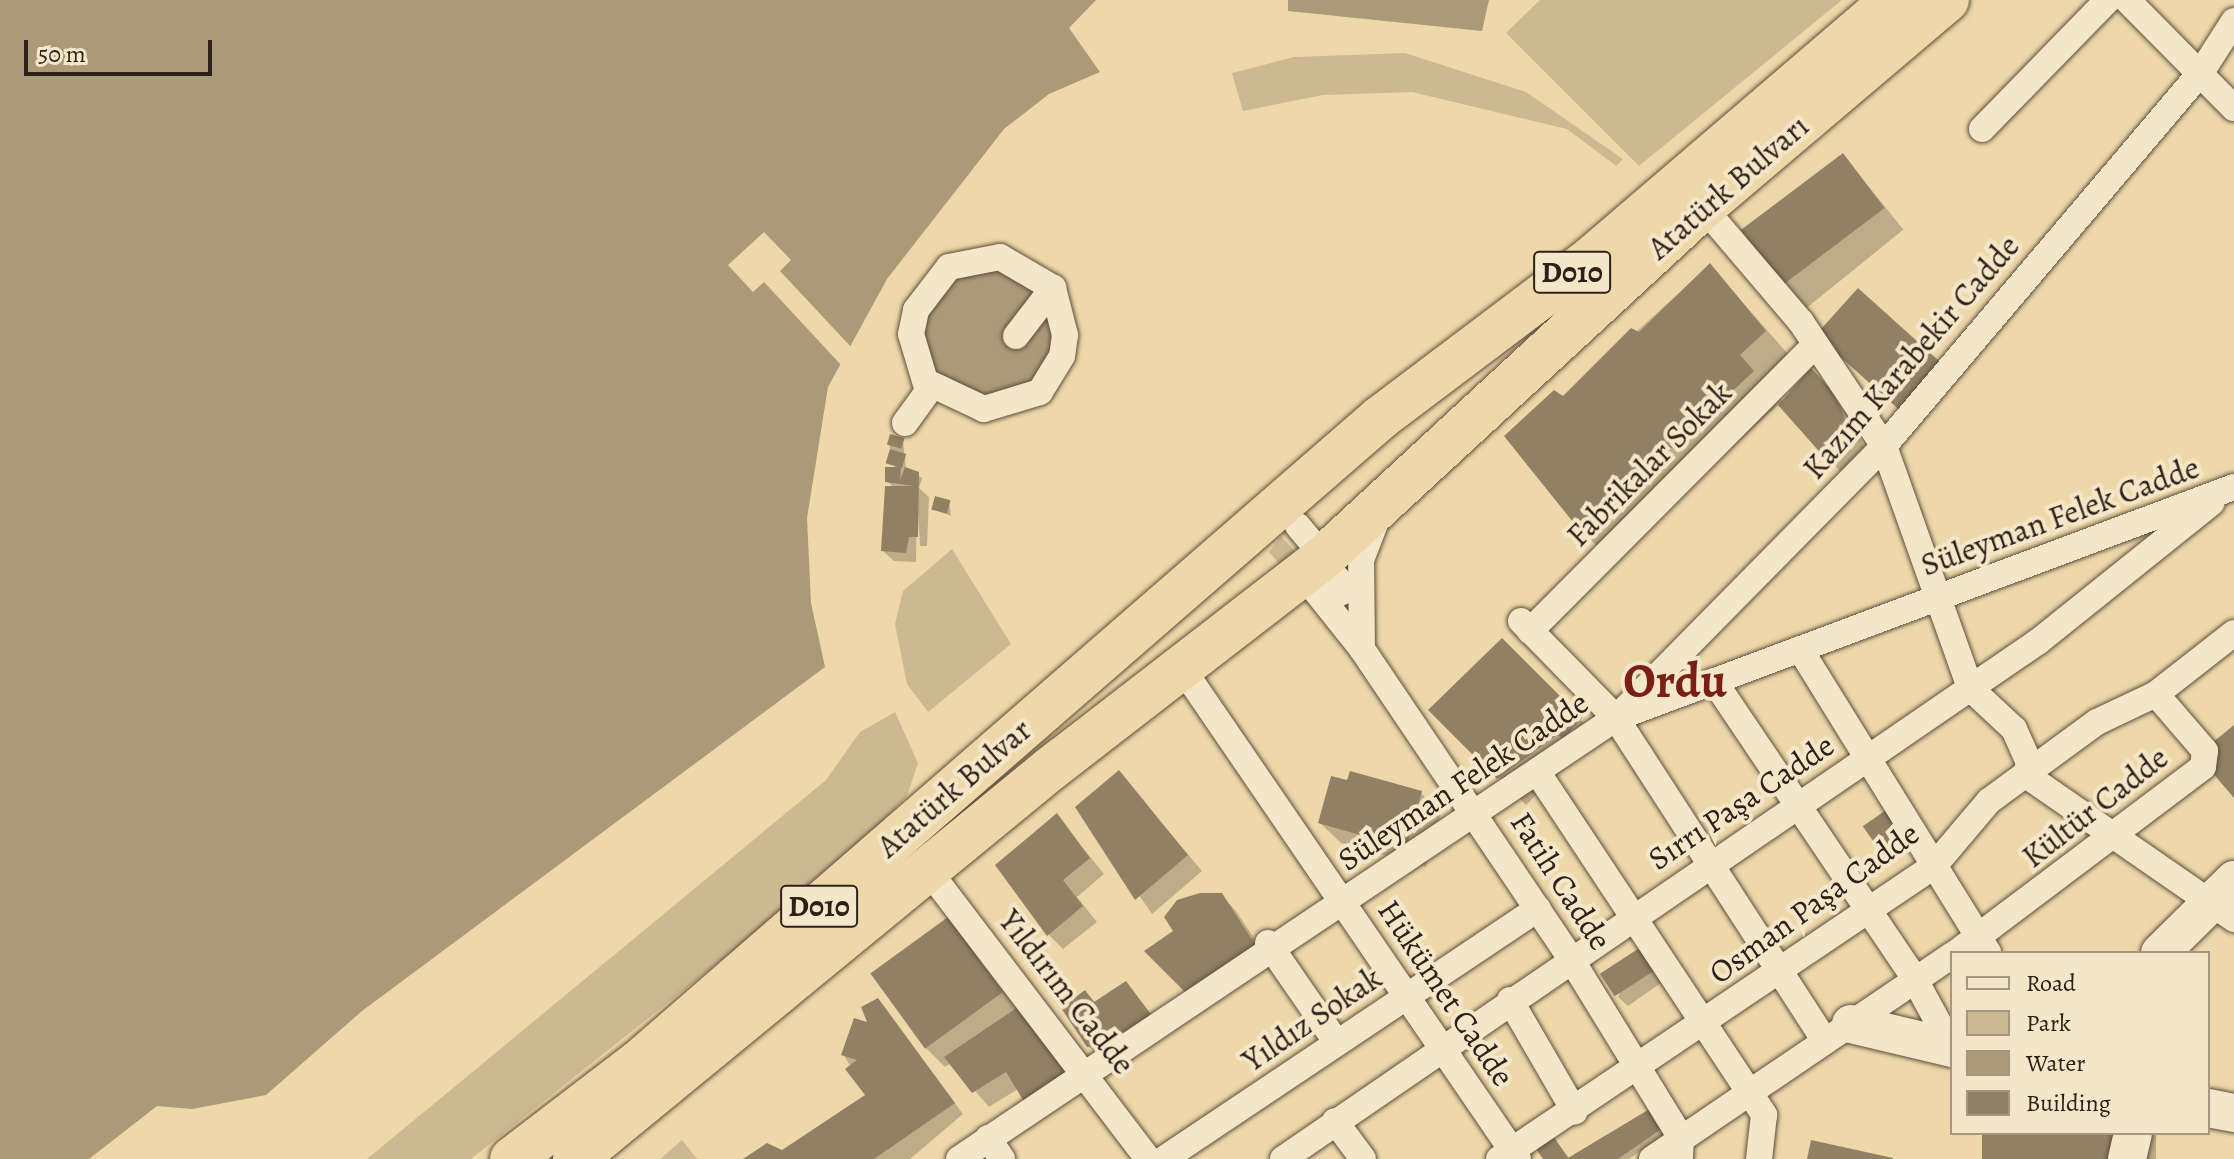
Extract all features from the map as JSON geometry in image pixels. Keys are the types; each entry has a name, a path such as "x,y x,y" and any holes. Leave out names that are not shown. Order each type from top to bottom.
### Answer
{"highway":[{"name":"Atatürk Bulvarı","path":"1246,537 1380,418 1592,258 1893,0"},
{"name":"Atatürk Bulvarı","path":"1335,567 1389,490 1703,207 1947,0"},
{"name":"Atatürk Bulvar","path":"512,1159 639,1062 1246,537"},
{"name":"Atatürk Bulvar","path":"575,1159 928,870 1182,668 1335,567"},
{"path":"1146,623 1182,668"}],"street":[{"path":"1982,129 2108,0"},
{"path":"2127,0 2234,108"},
{"name":"Kazım Karabekir Cadde","path":"1616,718 1884,446 2200,74 2234,21"},
{"path":"1703,207 1801,322 1884,446 1934,599 1970,688 2014,729 2029,762 2026,775 2114,839 2226,901 2163,951"},
{"path":"1000,257 1050,291 1065,335 1062,356 1040,392 984,409 929,383 911,334 928,286 949,267 1000,257"},
{"path":"1016,336 1050,291"},
{"name":"Fabrikalar Sokak","path":"1616,718 1526,626 1815,345"},
{"path":"905,423 929,383"},
{"name":"Süleyman Felek Cadde","path":"959,1159 995,1149 1089,1072 1270,946 1344,903 1616,718 2231,488"},
{"name":"Sırrı Paşa Cadde","path":"1283,1159 1442,1046 1970,688 2231,488"},
{"path":"1362,649 1361,560 1389,490"},
{"name":"Fatih Cadde","path":"1335,567 1362,649 1571,959 1641,1069 1681,1148"},
{"name":"Osman Paşa Cadde","path":"1510,1156 1934,866 1989,801 2097,722 2156,694 2234,633"},
{"path":"1800,649 1934,866 1968,950"},
{"name":"Hükümet Cadde","path":"1182,668 1408,995 1510,1156"},
{"path":"1714,681 1800,804 1865,915 1914,978 1950,1044"},
{"name":"Kültür Cadde","path":"1968,950 2203,767 2205,751 2156,694"},
{"path":"1616,718 1783,968 1838,1032 1950,1048"},
{"path":"1538,773 1638,914 1703,1025 1764,1115 1759,1159"},
{"name":"Yıldırım Cadde","path":"928,870 1089,1072 1148,1159"},
{"name":"Yıldız Sokak","path":"1164,1159 1538,909"},
{"path":"1270,946 1337,1043"},
{"name":"Kültür Cadde","path":"1652,1159 1681,1148 1748,1094 1914,978 1950,959"},
{"path":"1510,1000 1575,1112"},
{"path":"2210,1108 2234,1113"},
{"path":"1335,1121 1363,1159"},
{"path":"2127,1159 2133,1135"}],"green space":[{"path":"1540,0 1842,0 1639,166 1506,33"},
{"path":"1405,53 1526,92 1623,159 1616,166 1567,129 1412,92 1323,95 1243,111 1232,73 1294,57"},
{"path":"1281,536 1300,557 1284,569 1269,552"},
{"path":"952,549 1011,644 928,712 907,684 895,624 903,591"},
{"path":"895,712 918,763 907,796 841,865 471,1159 367,1159 826,780 860,732"},
{"path":"682,1140 697,1159 660,1159"}],"water":[{"path":"0,0 1096,0 1069,28 1100,72 1049,94 1004,129 887,279 828,387 807,518 811,603 825,667 362,1011 266,1095 192,1109 157,1106 89,1159 0,1159"},
{"path":"1288,0 1489,0 1482,31 1288,11"},
{"path":"988,266 1013,271 1035,285 1049,307 1054,332 1049,357 1035,379 1013,393 988,398 963,393 941,379 927,357 922,332 927,307 941,285 963,271"}],"pier":[{"path":"764,232 791,260 780,271 852,348 842,366 764,282 753,292 728,265"}],"building":[{"path":"1843,153 1885,208 1782,285 1741,230"},
{"path":"1710,263 1766,331 1740,355 1754,371 1581,532 1504,436 1554,390 1563,396 1631,328 1639,332"},
{"path":"1858,288 1940,362 1898,409 1816,335"},
{"path":"1811,368 1835,394 1854,442 1832,466 1778,405"},
{"path":"890,434 904,438 901,449 887,445"},
{"path":"890,449 906,454 902,468 886,463"},
{"path":"885,467 901,467 900,481 905,467 919,472 918,537 909,537 906,553 881,551 885,486 914,486 885,482"},
{"path":"935,496 950,500 947,514 931,510"},
{"path":"1502,638 1582,718 1564,738 1557,735 1497,779 1428,710"},
{"path":"2234,725 2234,798 2211,771 2212,743"},
{"path":"1119,770 1188,855 1135,900 1075,807"},
{"path":"1350,771 1422,791 1406,848 1318,823 1331,776 1347,780"},
{"path":"1889,808 1907,834 1881,853 1863,826"},
{"path":"1057,813 1090,858 1063,880 1083,906 1047,936 995,865"},
{"path":"1200,893 1222,893 1258,949 1186,993 1144,951 1173,931 1164,917 1177,900"},
{"path":"948,917 1003,992 925,1049 870,973"},
{"path":"1641,947 1656,970 1615,996 1600,974"},
{"path":"1126,981 1153,1017 1105,1048 1087,1047 1061,1008 1085,990 1094,1002"},
{"path":"878,998 955,1103 874,1159 743,1159 767,1143 782,1150 865,1095 845,1069 857,1060 841,1055 854,1018 867,1022 861,1007"},
{"path":"1021,1005 1071,1073 1026,1105 1006,1072 972,1093 944,1057"},
{"path":"1658,1104 1670,1123 1618,1159 1543,1159 1532,1143 1550,1131 1568,1158"},
{"path":"1982,1135 2131,1135 2131,1159 1982,1159"},
{"path":"1811,1140 1893,1158 1893,1159 1807,1159"}],"district":[{"name":"Ordu","path":"1675,682"}]}
